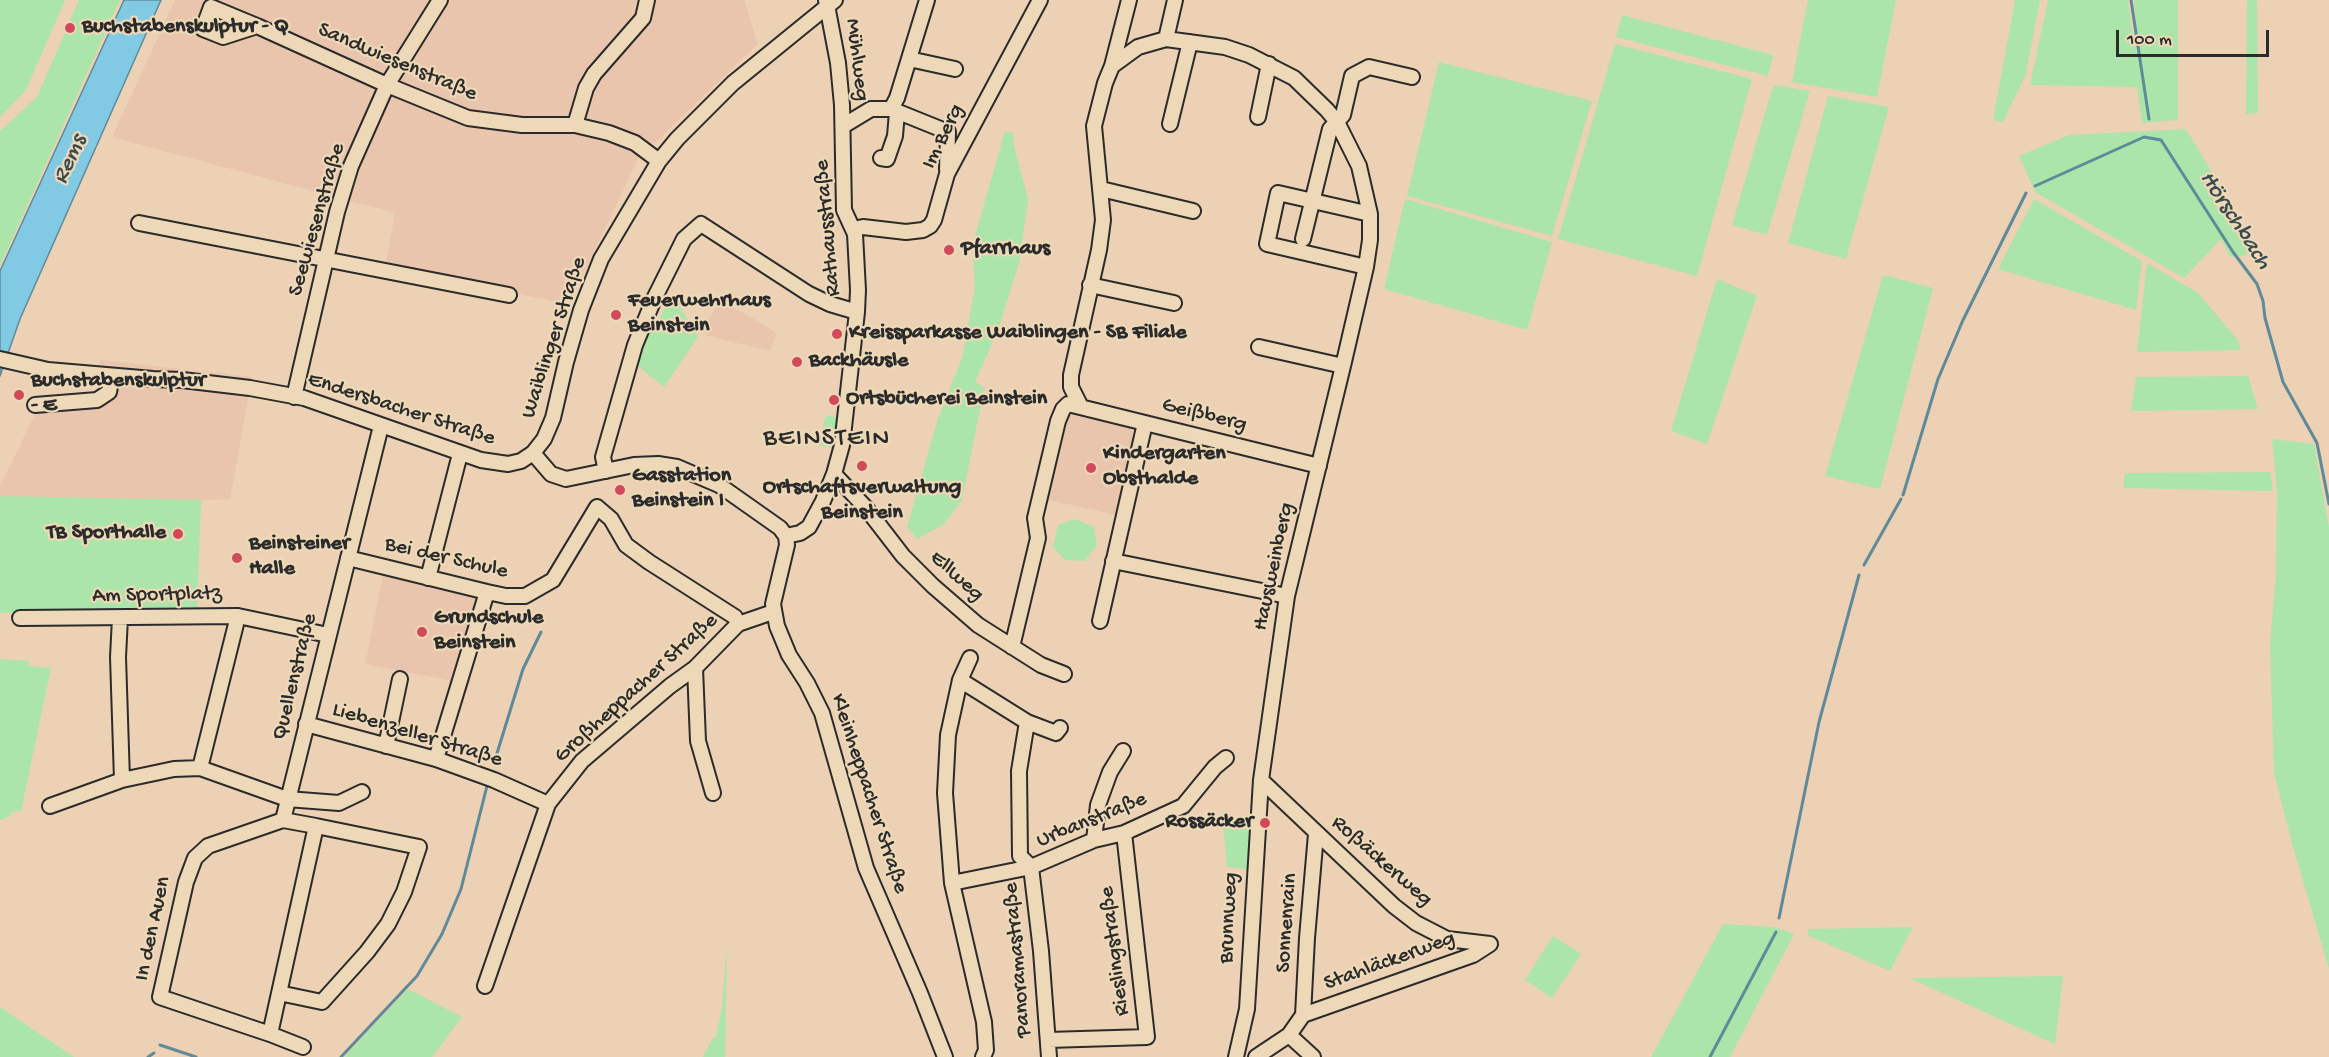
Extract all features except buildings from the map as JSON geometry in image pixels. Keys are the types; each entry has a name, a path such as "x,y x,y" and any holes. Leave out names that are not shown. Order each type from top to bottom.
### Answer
{"street":[{"name":"Seewiesenstraße","path":"294,396 326,258 351,166 387,85 440,0"},
{"path":"575,125 586,88 594,74 643,18 647,0"},
{"path":"881,159 887,159 895,136 894,110 927,0"},
{"name":"Im Berg","path":"854,229 863,227 906,232 923,230 930,226 934,220 947,174 1040,0"},
{"path":"1081,407 1071,387 1071,375 1099,250 1103,220 1094,126 1105,83 1113,66 1129,0"},
{"path":"1166,39 1175,0"},
{"name":"Mühlweg","path":"829,2 838,63 843,126"},
{"name":"Waiblinger Straße","path":"533,453 544,439 553,418 578,320 601,259 659,161 677,139 733,83 829,2"},
{"name":"Sandwiesenstraße","path":"257,26 387,85 468,118 522,125 575,125 609,133 635,143 659,161"},
{"name":"Hausweinberg","path":"1113,66 1138,47 1166,39 1225,47 1269,64 1294,78 1337,123 1359,166 1370,213 1370,240 1366,267 1287,596 1261,780"},
{"path":"1170,124 1190,42"},
{"path":"909,59 955,69"},
{"path":"1258,117 1269,64"},
{"path":"1303,239 1330,129 1343,115 1352,76 1369,67 1412,77"},
{"name":"Rathausstraße","path":"786,536 800,533 809,527 834,474 842,445 858,290 854,229 844,210 843,126 871,109 894,110"},
{"path":"894,110 948,132 947,174"},
{"path":"1101,189 1193,211"},
{"path":"1366,267 1267,244 1278,193 1370,213"},
{"path":"139,223 508,295"},
{"path":"606,471 603,457 635,345 654,299 684,239 701,224 809,294 830,304 857,312"},
{"path":"1090,285 1173,303"},
{"path":"1259,347 1343,366"},
{"name":"Endersbacher Straße","path":"7,361 48,370 182,380 294,396 495,464 521,461 533,453"},
{"path":"34,405 97,400 109,392 112,376"},
{"path":"1012,647 1038,538 1035,518 1058,421 1062,409 1068,404 1081,407"},
{"name":"Geißberg","path":"1081,407 1318,466"},
{"path":"1100,621 1145,423"},
{"name":"Quellenstraße","path":"287,799 381,426"},
{"path":"533,453 551,474 560,477 572,478 647,464 677,467 719,485 774,522 786,536 786,551 774,596 773,612"},
{"path":"428,578 460,454"},
{"name":"Ellweg","path":"834,474 866,508 903,556 933,586 978,625 1041,665 1064,674"},
{"name":"Bei der Schule","path":"348,558 506,596 531,595 553,580 597,507 611,519 626,545 735,617 738,624"},
{"path":"1113,561 1287,596"},
{"path":"436,759 487,592"},
{"name":"Großheppacher Straße","path":"485,986 548,804 582,761 661,693 695,668 738,624 773,612"},
{"name":"Kleinheppacher Straße","path":"773,612 789,655 822,713 866,868 945,1057"},
{"path":"200,768 238,616"},
{"name":"Am Sportplatz","path":"20,618 238,616 328,635"},
{"path":"120,618 118,657 122,780"},
{"path":"970,658 960,680 948,735 946,782 952,883 984,1022 986,1050 983,1057"},
{"path":"695,668 698,741 713,793"},
{"path":"386,746 400,679"},
{"path":"960,680 1027,722 1056,733 1060,728"},
{"name":"Panoramastraße","path":"1027,722 1019,771 1020,856 1031,867 1041,951 1049,1057"},
{"name":"Liebenzeller Straße","path":"306,724 436,759 494,780 548,804"},
{"path":"1094,840 1098,806 1110,772 1124,751"},
{"name":"Urbanstraße","path":"952,883 1031,867 1094,840 1124,833 1183,806 1215,767 1226,758"},
{"path":"50,806 122,780 174,769 200,768 287,799 339,803 362,792"},
{"name":"Roßäckerweg","path":"1261,780 1316,834 1416,923 1447,939 1490,944"},
{"name":"Brunnweg","path":"1236,1057 1246,1009 1261,780"},
{"path":"283,820 287,799"},
{"name":"In den Auen","path":"270,1034 160,997 187,875 195,858 208,846 283,820 419,847 404,892 388,924 367,952 322,1002 279,993"},
{"path":"303,1047 270,1034 316,826"},
{"name":"Rieslingstraße","path":"1048,1040 1108,1040 1147,1037 1124,833"},
{"name":"Sonnenrain","path":"1303,1015 1316,834"},
{"path":"1453,940 1464,958"},
{"name":"Stahläckerweg","path":"1303,1015 1464,958 1490,944"},
{"path":"1256,1057 1288,1035 1303,1015"},
{"path":"1288,1035 1313,1057"}],"shaded area":[{"path":"175,0 744,0 758,44 638,159 569,304 385,268 395,213 112,137"},
{"path":"720,299 777,333 770,351 708,336 703,330"},
{"path":"100,360 252,377 230,499 0,496 0,486 38,408 95,404"},
{"name":"Kindergarten Obsthalde","path":"1068,414 1129,427 1132,431 1133,436 1116,515 1049,500"},
{"name":"Grundschule Beinstein","path":"383,576 482,599 457,682 365,664"}],"green space":[{"path":"0,0 65,0 26,90 0,117"},
{"path":"79,0 120,0 0,266 0,131 37,97"},
{"path":"1808,0 1896,0 1877,97 1792,82"},
{"path":"2015,0 2040,0 2026,74 2003,122 1993,120"},
{"path":"2048,0 2128,0 2134,46 2138,47 2134,0 2178,0 2178,120 2142,123 2137,87 2030,85"},
{"path":"2247,0 2257,0 2258,113 2246,114"},
{"path":"1622,15 1773,55 1768,76 1616,37"},
{"path":"1615,44 1752,79 1697,276 1558,239"},
{"path":"1439,62 1592,101 1552,236 1407,196"},
{"path":"1776,85 1810,91 1767,235 1732,225 1772,89"},
{"path":"1828,96 1889,107 1846,259 1788,243"},
{"path":"2186,129 2221,187 2216,206 2224,217 2235,221 2250,238 2247,255 2230,257 2221,239 2184,278 2035,192 2019,156 2069,135"},
{"path":"1005,131 1013,133 1014,146 1028,199 1019,263 998,330 975,382 984,388 962,500 944,524 917,539 907,527 938,418 962,358 975,287 972,246"},
{"path":"1405,199 1552,242 1527,330 1384,289"},
{"path":"2034,199 2142,261 2136,310 1998,269"},
{"path":"2147,263 2198,293 2237,339 2241,350 2137,352"},
{"path":"1883,275 1933,288 1880,489 1825,476"},
{"path":"1717,279 1757,296 1707,444 1671,431"},
{"path":"672,294 698,337 664,387 634,363 650,320 657,323"},
{"path":"2248,376 2258,409 2131,411 2136,377"},
{"path":"826,415 840,418 836,449 818,445"},
{"path":"2272,439 2314,444 2329,527 2329,969 2274,773 2270,645 2276,573 2277,492"},
{"path":"2270,472 2273,491 2123,488 2125,473"},
{"path":"0,496 201,500 197,611 0,613"},
{"path":"1075,519 1094,527 1097,545 1085,561 1065,560 1053,547 1058,525"},
{"path":"0,659 29,661 29,666 51,668 21,811 11,812 11,816 0,820"},
{"path":"1222,810 1252,831 1247,869 1227,867"},
{"path":"1723,924 1774,927 1794,934 1730,1057 1651,1057"},
{"path":"1913,927 1890,971 1807,935 1809,929"},
{"path":"1553,936 1581,954 1552,998 1525,980"},
{"path":"727,943 725,1057 703,1057 712,1039 716,1037 722,1007"},
{"path":"2063,976 2055,1044 1909,978"},
{"path":"408,989 462,1017 432,1057 344,1057"},
{"path":"0,1007 74,1057 0,1057"}],"water":[{"name":"Rems","path":"124,0 161,0 20,319 0,376 0,271"}],"waterway":[{"name":"Hörschbach","path":"2131,0 2149,119"},
{"name":"Hörschbach","path":"2035,186 2144,137 2161,140 2233,252 2257,284 2283,382 2317,443 2329,504"},
{"path":"1903,495 1938,379 1963,320 2026,193"},
{"path":"1864,565 1901,499"},
{"path":"1779,918 1819,722 1859,575"},
{"path":"494,763 523,669 541,632"},
{"path":"341,1057 417,976 442,934 461,889 487,786"},
{"path":"1710,1057 1776,932"},
{"path":"160,1045 196,1057"},
{"path":"148,1057 154,1053"}],"place":[{"name":"Buchstabenskulptur - Q","path":"70,28"},
{"name":"Pfarrhaus","path":"949,250"},
{"name":"Feuerwehrhaus Beinstein","path":"616,315"},
{"name":"Kreissparkasse Waiblingen - SB Filiale","path":"837,334"},
{"name":"Backhäusle","path":"797,362"},
{"name":"Buchstabenskulptur - E","path":"19,395"},
{"name":"Ortsbücherei Beinstein","path":"834,400"},
{"name":"Ortschaftsverwaltung Beinstein","path":"862,466"},
{"name":"Kindergarten Obsthalde","path":"1091,468"},
{"name":"Gasstation Beinstein I","path":"620,490"},
{"name":"TB Sporthalle","path":"178,534"},
{"name":"Beinsteiner Halle","path":"237,558"},
{"name":"Grundschule Beinstein","path":"422,632"},
{"name":"Rossäcker","path":"1265,823"}],"district":[{"name":"BEINSTEIN","path":"827,440"}]}
